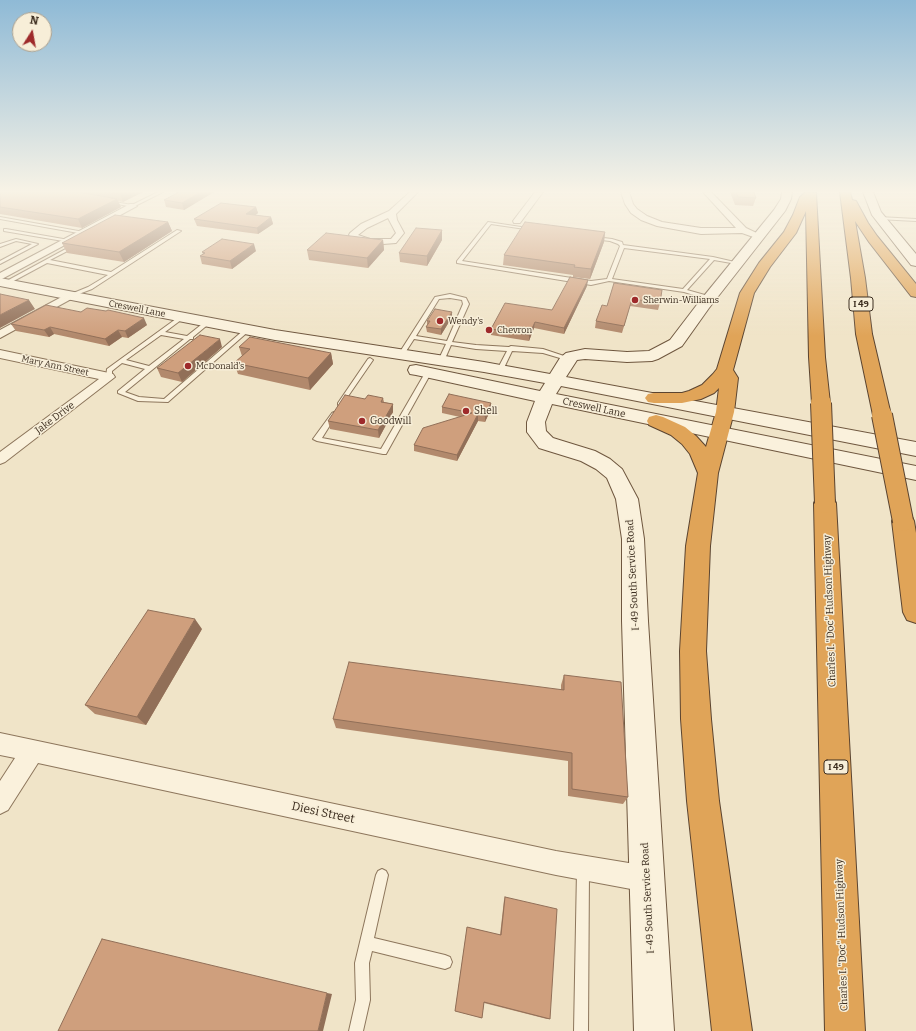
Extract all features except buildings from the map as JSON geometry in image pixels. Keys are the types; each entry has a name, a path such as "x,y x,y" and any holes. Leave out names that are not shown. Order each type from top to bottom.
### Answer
{"highway":[{"path":"708,473 699,452 689,440 678,432 655,410 682,398 695,395 708,389 725,370 746,293 764,266 784,240"},
{"name":"Charles I. \"Doc\" Hudson Highway","path":"813,240 817,357 821,403 845,1031"},
{"name":"I 49","path":"853,240 864,334 903,521 916,612"},
{"path":"875,240 916,293"},
{"path":"725,370 729,378 726,412 708,473 698,546 694,651 696,719 703,801 732,1031"}],"main road":[{"path":"570,358 572,356 585,354 627,357 652,356 667,349 676,343 737,264 748,240"},
{"path":"898,240 916,262"},
{"name":"Creswell Lane","path":"2,280 69,296 247,330 500,370 551,389"},
{"name":"Creswell Lane","path":"275,335 370,360 428,373 551,389 655,410 720,434 916,473"},
{"name":"I-49 South Service Road","path":"570,358 566,362 551,389 536,422 537,432 546,443 588,456 603,464 615,474 627,499 633,539 635,621 654,1031"},
{"name":"Creswell Lane","path":"655,410 726,412 916,449"}],"street":[{"path":"362,240 370,242 394,240"},
{"path":"2,280 23,264 69,241"},
{"path":"0,335 69,296"},
{"name":"Mary Ann Street","path":"0,354 110,378"},
{"name":"Jake Drive","path":"0,459 110,378"},
{"name":"Diesi Street","path":"0,744 583,868 647,879"},
{"path":"0,802 33,751"}],"lane":[{"path":"0,247 16,240"},
{"path":"17,240 35,244"},
{"path":"0,263 43,240"},
{"path":"65,240 69,241"},
{"path":"69,296 90,288 165,240"},
{"path":"476,240 459,262 591,283 609,280 684,291 710,298"},
{"path":"610,240 620,243 622,246 713,258 737,264"},
{"path":"2,280 36,267 79,243"},
{"path":"609,280 622,246"},
{"path":"53,249 64,252"},
{"path":"684,291 713,258"},
{"path":"46,261 112,274"},
{"path":"23,264 36,267"},
{"path":"401,355 437,298 450,296 458,297 464,299 466,304 442,361"},
{"path":"110,378 109,370 182,317"},
{"path":"208,322 120,392 138,399 166,401 247,330"},
{"path":"160,333 196,338"},
{"path":"412,337 476,348 511,348 542,351 570,358"},
{"path":"224,342 231,343"},
{"path":"500,370 511,348"},
{"path":"370,360 317,439 383,452 428,373"},
{"path":"121,361 150,368"},
{"path":"581,1031 583,868"},
{"path":"356,1031 363,1000 362,963 382,875"},
{"path":"367,943 445,962"}],"place":[{"name":"Sherwin-Williams","path":"635,300"},
{"name":"Wendy's","path":"440,321"},
{"name":"Chevron","path":"489,330"},
{"name":"McDonald's","path":"188,366"},
{"name":"Shell","path":"466,411"},
{"name":"Goodwill","path":"362,421"}]}
